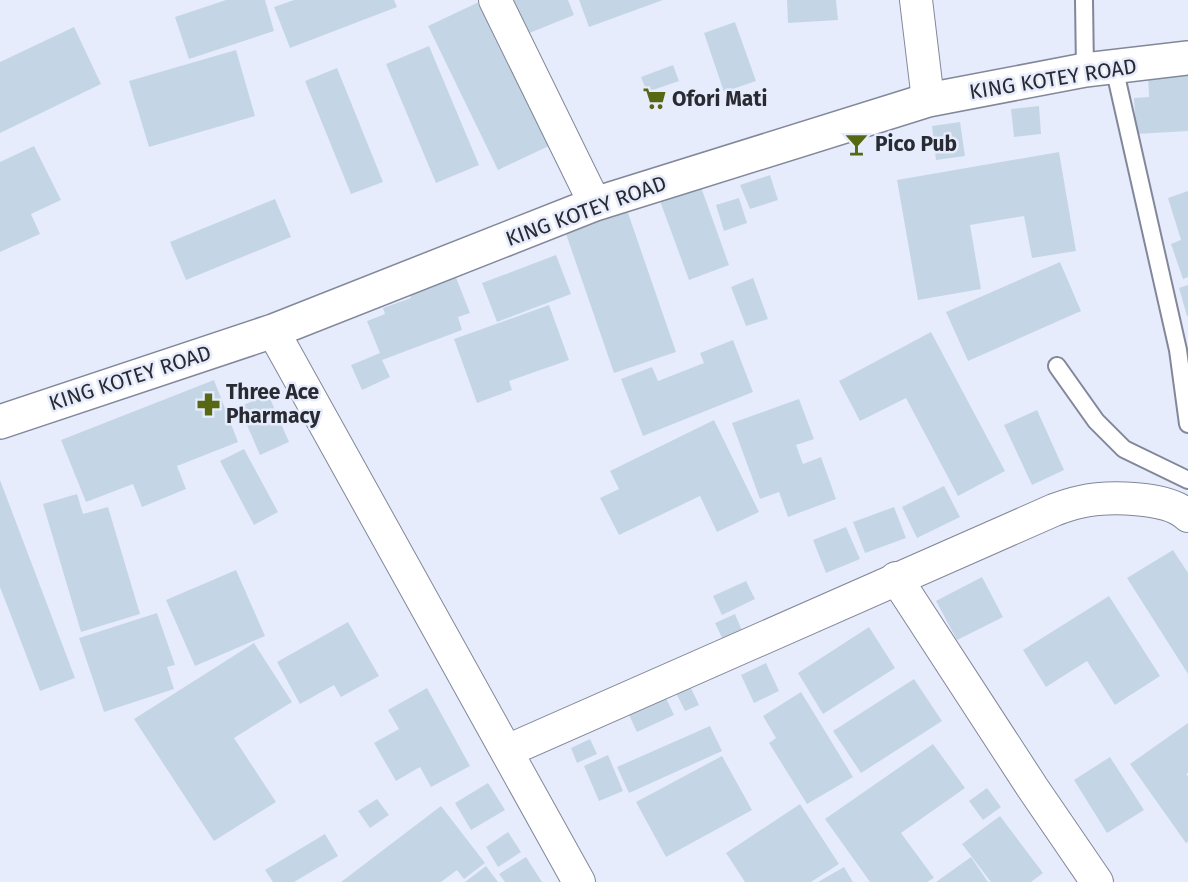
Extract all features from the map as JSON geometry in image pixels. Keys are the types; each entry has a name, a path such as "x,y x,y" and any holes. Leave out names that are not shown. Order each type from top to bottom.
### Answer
{"street":[{"path":"495,0 595,204"},
{"path":"916,0 928,100"},
{"name":"KING KOTEY ROAD","path":"0,422 273,331 595,204 928,100 1100,68 1188,58"},
{"path":"273,331 579,882"},
{"path":"507,751 1043,514 1081,502 1113,498 1153,502 1186,509"},
{"path":"896,578 1032,787 1097,882"}],"lane":[{"path":"1084,0 1100,68 1178,350 1188,424"},
{"path":"1058,366 1096,421 1124,449 1188,480"}],"building":[{"path":"226,0 265,0 274,31 189,59 175,17"},
{"path":"294,0 394,0 397,7 290,48 274,7"},
{"path":"501,0 568,0 574,15 517,38"},
{"path":"579,0 663,0 589,27"},
{"path":"787,0 836,0 838,20 788,23"},
{"path":"481,1 551,145 498,170 428,26"},
{"path":"735,22 756,81 724,92 704,33"},
{"path":"74,27 101,84 0,133 0,62"},
{"path":"429,46 479,165 436,183 386,64"},
{"path":"236,50 255,116 149,147 129,81"},
{"path":"673,65 679,81 647,92 641,77"},
{"path":"337,68 383,182 351,194 305,81"},
{"path":"1188,73 1188,131 1136,134 1134,98 1149,97 1148,75"},
{"path":"1039,106 1041,134 1014,137 1011,109"},
{"path":"960,122 965,156 936,160 932,126"},
{"path":"34,146 61,200 31,214 40,234 0,252 0,162"},
{"path":"1059,152 1076,251 1032,258 1024,216 970,225 981,289 918,300 897,180"},
{"path":"770,175 778,200 750,209 740,185"},
{"path":"701,187 729,265 689,280 660,201"},
{"path":"1188,191 1188,277 1183,279 1171,244 1181,240 1168,198"},
{"path":"739,198 747,223 724,231 716,205"},
{"path":"275,199 291,237 186,280 170,242"},
{"path":"627,210 676,352 614,373 565,231"},
{"path":"556,255 571,294 497,322 482,283"},
{"path":"1060,262 1081,311 968,361 946,312"},
{"path":"455,275 470,313 458,317 462,330 382,360 390,377 362,390 351,365 380,353 367,321 385,314 383,308 411,298 409,293"},
{"path":"753,278 768,319 746,326 731,287"},
{"path":"1188,285 1188,316 1187,316 1179,288"},
{"path":"549,305 569,360 509,381 512,390 477,403 454,339"},
{"path":"931,332 1005,471 958,496 906,398 860,421 839,381"},
{"path":"733,340 753,392 643,436 621,379 652,367 658,381 704,363 700,353"},
{"path":"214,380 238,442 177,466 186,489 142,507 133,484 86,502 61,440"},
{"path":"268,394 289,442 260,455 239,407"},
{"path":"799,399 814,439 796,445 803,464 821,457 836,499 788,517 779,492 760,499 732,423"},
{"path":"1037,410 1064,470 1032,485 1004,425"},
{"path":"714,420 759,512 717,532 700,496 619,535 600,498 619,489 610,471"},
{"path":"244,449 278,512 254,525 220,461"},
{"path":"0,480 75,678 40,691 0,587"},
{"path":"944,486 960,517 917,538 902,507"},
{"path":"77,494 83,514 108,507 140,614 81,632 43,504"},
{"path":"894,507 906,538 865,553 853,522"},
{"path":"846,527 860,559 826,573 813,540"},
{"path":"1173,550 1188,573 1188,674 1127,578"},
{"path":"236,570 265,636 195,666 166,600"},
{"path":"982,577 1003,617 957,640 936,601"},
{"path":"746,581 755,599 722,615 713,596"},
{"path":"1109,596 1160,676 1115,705 1087,661 1046,687 1023,650"},
{"path":"157,613 175,665 167,667 174,689 104,712 79,638"},
{"path":"735,614 744,635 725,644 715,623"},
{"path":"348,622 379,676 341,697 334,685 300,704 277,662"},
{"path":"869,627 895,668 823,714 798,673"},
{"path":"254,643 292,702 234,738 276,802 214,841 134,719"},
{"path":"766,663 779,691 754,703 741,675"},
{"path":"914,679 942,721 861,773 833,731"},
{"path":"690,686 699,705 685,711 676,693"},
{"path":"427,688 470,766 431,787 420,767 396,781 374,743 399,729 388,710"},
{"path":"801,692 853,777 807,804 769,743 776,738 763,716"},
{"path":"666,698 674,715 637,732 629,715"},
{"path":"1188,723 1188,773 1186,774 1188,776 1188,842 1186,843 1130,764"},
{"path":"710,726 722,751 629,793 617,767"},
{"path":"590,739 597,754 577,763 571,748"},
{"path":"933,744 965,788 901,833 934,878 927,882 870,882 825,819"},
{"path":"608,755 623,791 599,801 584,766"},
{"path":"722,756 752,810 666,857 636,802"},
{"path":"1110,757 1144,810 1107,833 1074,780"},
{"path":"488,783 505,810 471,830 455,803"},
{"path":"987,788 1001,807 983,820 969,801"},
{"path":"377,799 389,815 370,828 358,811"},
{"path":"800,804 839,864 811,882 745,882 726,853"},
{"path":"441,806 485,863 464,879 457,870 441,882 341,882"},
{"path":"1000,816 1043,873 1031,882 991,882 962,844"},
{"path":"508,832 521,852 498,867 486,847"},
{"path":"325,834 338,856 294,882 273,882 265,870"},
{"path":"526,857 542,882 505,882 499,874"},
{"path":"971,857 988,882 936,882"},
{"path":"486,866 498,882 465,882"},
{"path":"844,867 853,882 818,882"}],"place":[{"name":"Ofori Mati","path":"654,99"},
{"name":"Pico Pub","path":"857,144"},
{"name":"Three Ace Pharmacy","path":"208,404"}]}
